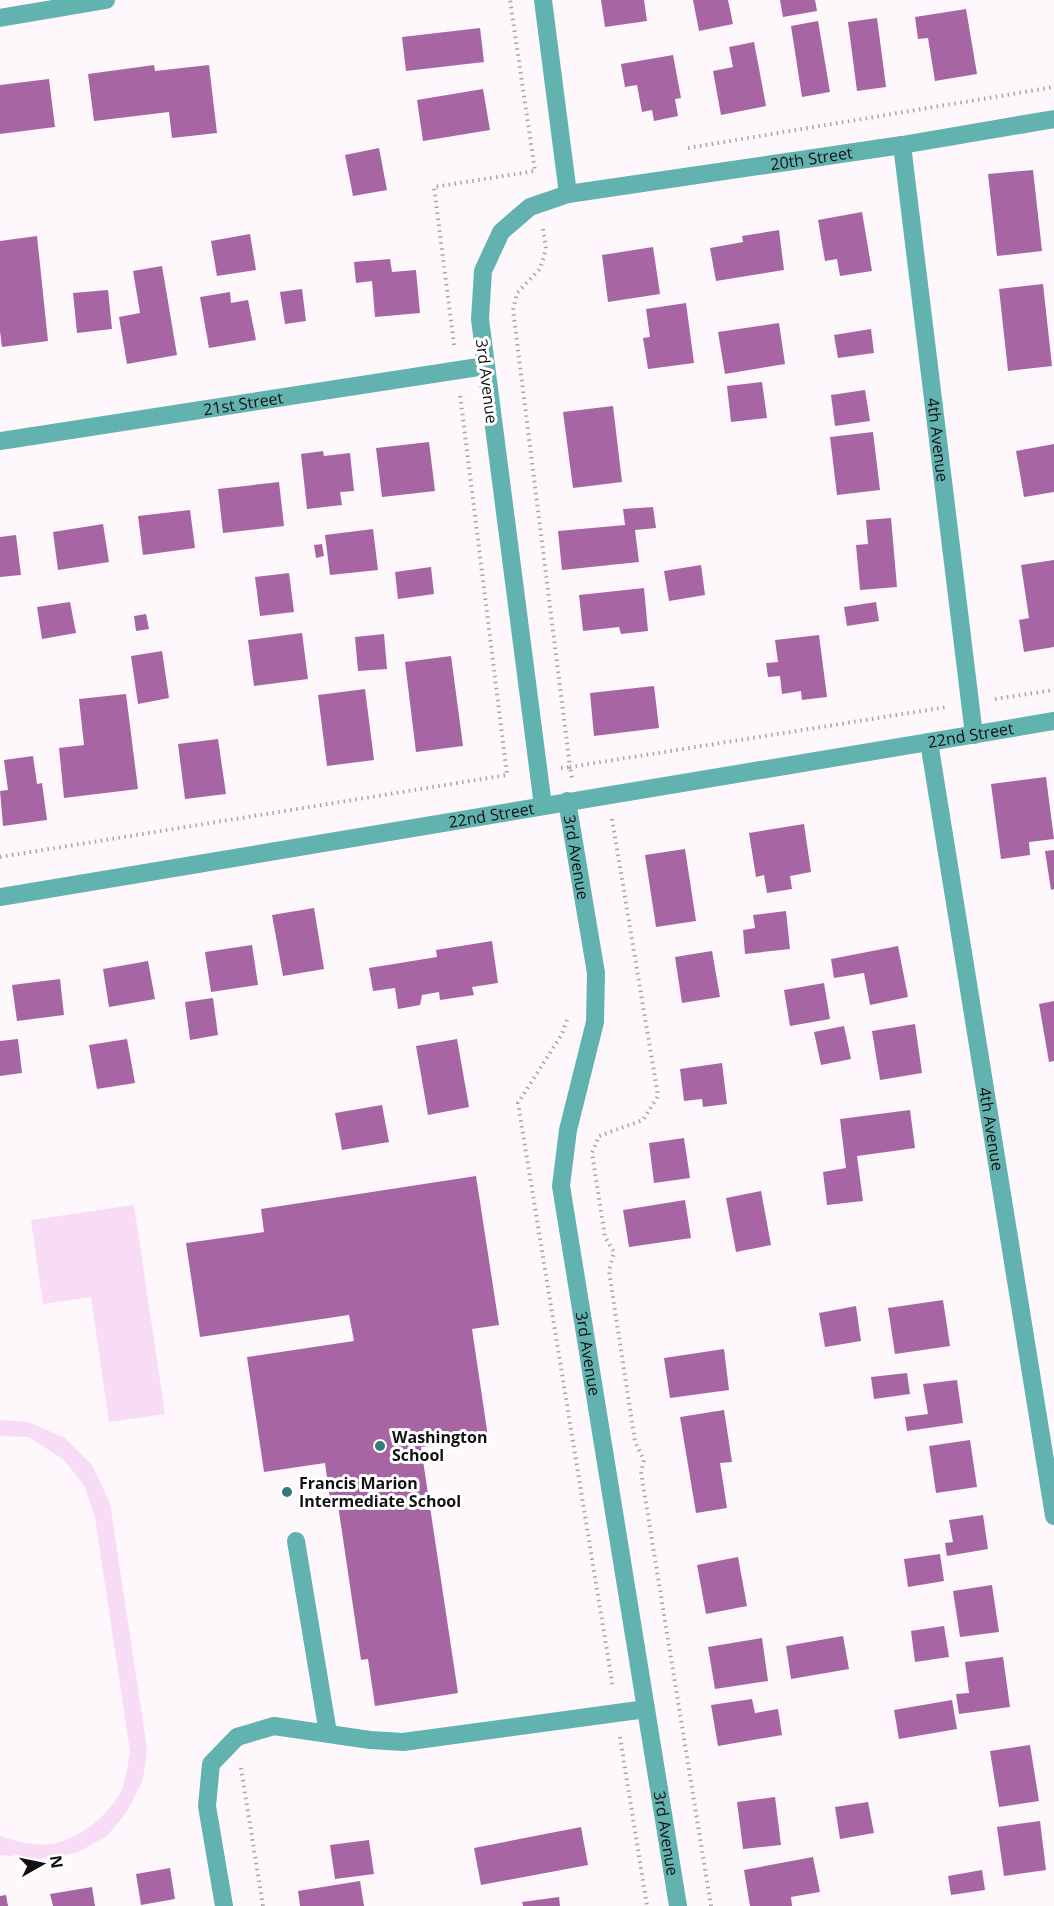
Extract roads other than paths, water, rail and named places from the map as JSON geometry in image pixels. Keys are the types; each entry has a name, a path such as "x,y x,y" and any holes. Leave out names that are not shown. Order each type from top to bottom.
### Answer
{"street":[{"path":"0,18 66,3 106,0"},
{"path":"543,0 568,194"},
{"name":"20th Street","path":"568,194 902,146 1054,119"},
{"name":"4th Avenue","path":"902,146 974,735"},
{"name":"3rd Avenue","path":"543,806 480,319 483,271 501,232 530,207 568,194"},
{"name":"21st Street","path":"0,441 485,366"},
{"name":"22nd Street","path":"0,897 1054,721"},
{"name":"4th Avenue","path":"929,742 1054,1516"},
{"name":"3rd Avenue","path":"567,801 596,983 595,1022 567,1130 561,1186 678,1906"},
{"path":"296,1541 328,1733"},
{"path":"224,1906 207,1806 211,1764 237,1737 274,1726 370,1740 403,1742 646,1709"}],"place":[{"name":"Washington School","path":"380,1446"},
{"name":"Francis Marion Intermediate School","path":"287,1492"}]}
